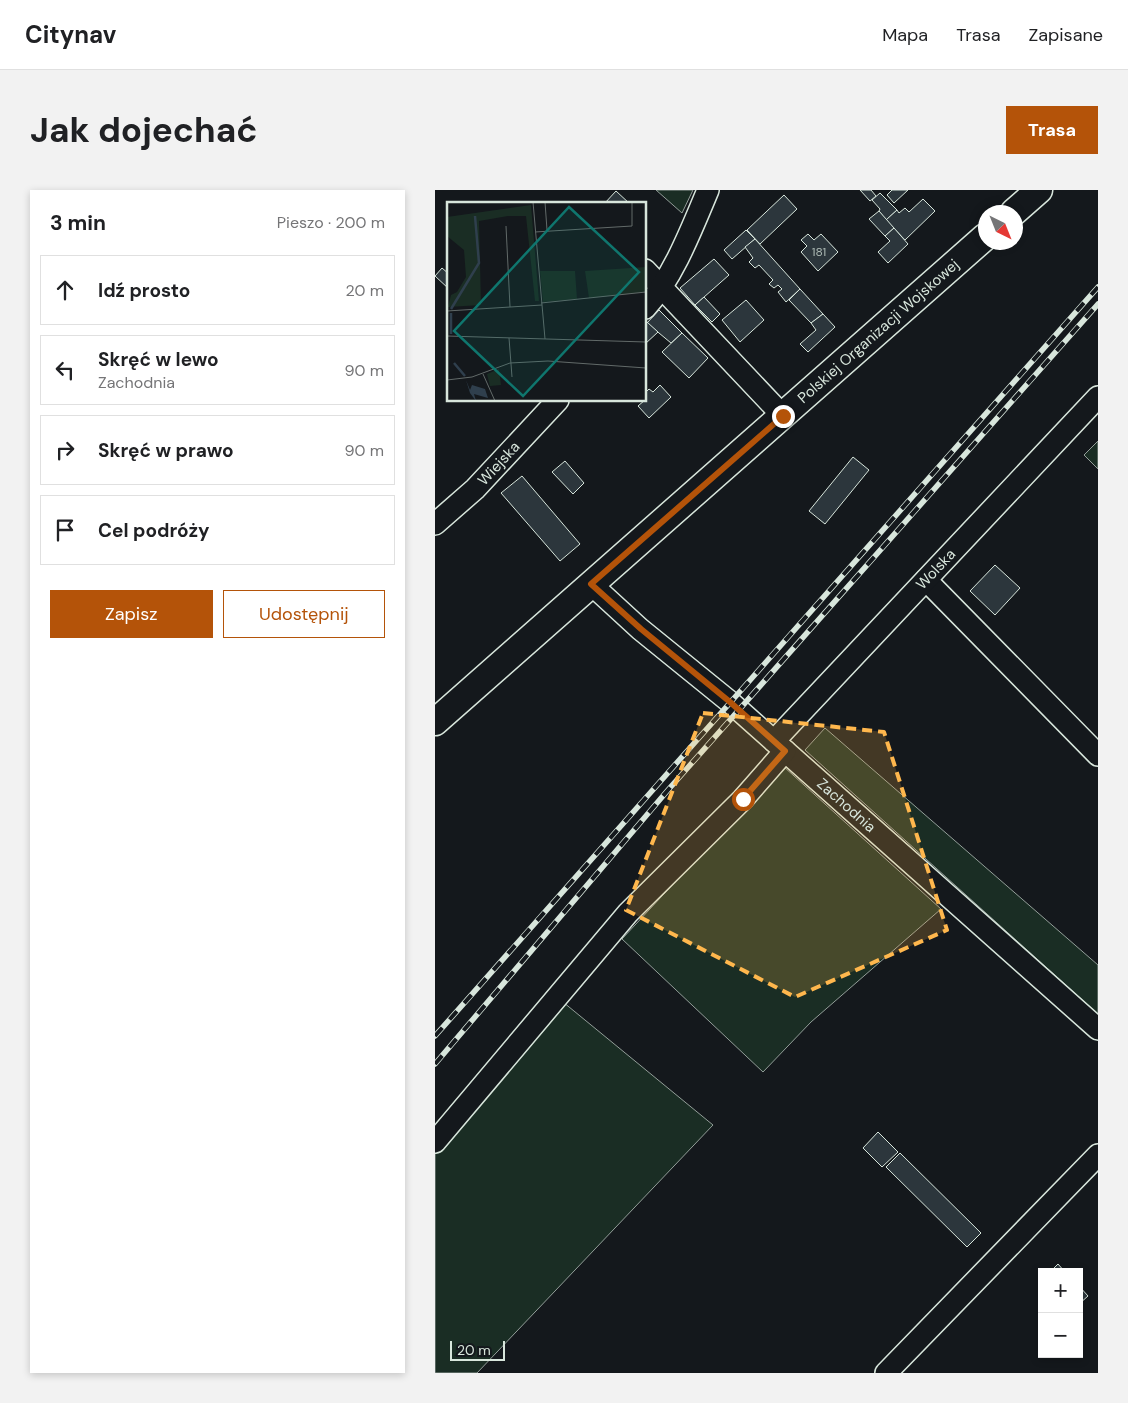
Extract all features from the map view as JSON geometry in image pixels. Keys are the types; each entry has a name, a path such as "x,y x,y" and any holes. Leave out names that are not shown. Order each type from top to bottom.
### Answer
{"main road":[{"path":"1022,205 1039,190"},
{"name":"Polskiej Organizacji Wojskowej","path":"435,722 978,243"}],"street":[{"path":"646,307 656,297 684,246 708,190"},
{"path":"646,271 783,416"},
{"name":"Wolska","path":"435,1142 628,913 743,799 779,746 926,580 1098,397"},
{"name":"Wiejska","path":"435,524 475,489 557,401"},
{"path":"926,580 1098,755"},
{"name":"Zachodnia","path":"591,584 641,629 730,702 1098,1029"},
{"path":"886,1373 1098,1155"}],"highlighted area":[{"path":"703,713 884,732 947,930 795,997 626,910"}],"green space":[{"path":"656,190 693,190 682,213"},
{"path":"1098,441 1098,469 1084,455"},
{"path":"825,728 1098,965 1098,1014 805,750"},
{"path":"783,766 941,909 811,1022 763,1072 622,939"},
{"path":"563,1002 713,1125 477,1373 435,1373 435,1153"}],"building":[{"path":"860,190 871,190 876,196 870,201"},
{"path":"892,190 908,190 894,203 887,195"},
{"path":"616,191 628,202 606,202"},
{"path":"880,193 897,210 886,220 872,200"},
{"path":"784,195 797,209 760,244 747,230"},
{"path":"923,199 935,211 905,240 886,220 897,210 899,213 905,208 909,212"},
{"path":"879,211 894,228 885,236 869,219"},
{"path":"894,228 908,244 888,263 878,252 890,241 885,236"},
{"path":"746,230 755,239 732,259 724,250"},
{"path":"808,234 814,240 821,234 838,252 818,271 801,252 807,246 801,240"},
{"path":"755,239 800,289 786,302 778,292 782,289 778,285 774,288 769,284 773,280 759,265 755,268 749,262 753,258 745,247"},
{"path":"714,259 729,275 695,305 680,288"},
{"path":"442,268 447,272 447,287 435,276"},
{"path":"800,289 823,314 811,323 789,300"},
{"path":"704,297 720,314 712,322 695,305"},
{"path":"746,300 764,320 740,342 722,320"},
{"path":"659,310 682,333 671,343 647,323"},
{"path":"823,314 835,327 808,352 800,344 816,330 811,323"},
{"path":"646,323 658,332 646,343"},
{"path":"682,333 708,358 689,378 662,352"},
{"path":"660,385 671,397 649,418 638,406 646,401 646,392 649,389 653,392"},
{"path":"853,457 869,470 825,524 809,511"},
{"path":"565,461 584,483 573,494 552,472"},
{"path":"522,476 580,544 560,561 501,493"},
{"path":"995,565 1020,588 995,615 970,591"},
{"path":"878,1132 898,1152 882,1167 863,1148"},
{"path":"900,1153 981,1233 967,1247 886,1167"},
{"path":"1083,1290 1088,1296 1083,1300"}],"railway":[{"path":"435,1036 1098,287"},
{"path":"435,1064 668,790 1098,304"}],"route":[{"path":"743,799 785,751 591,584 783,416"}]}
